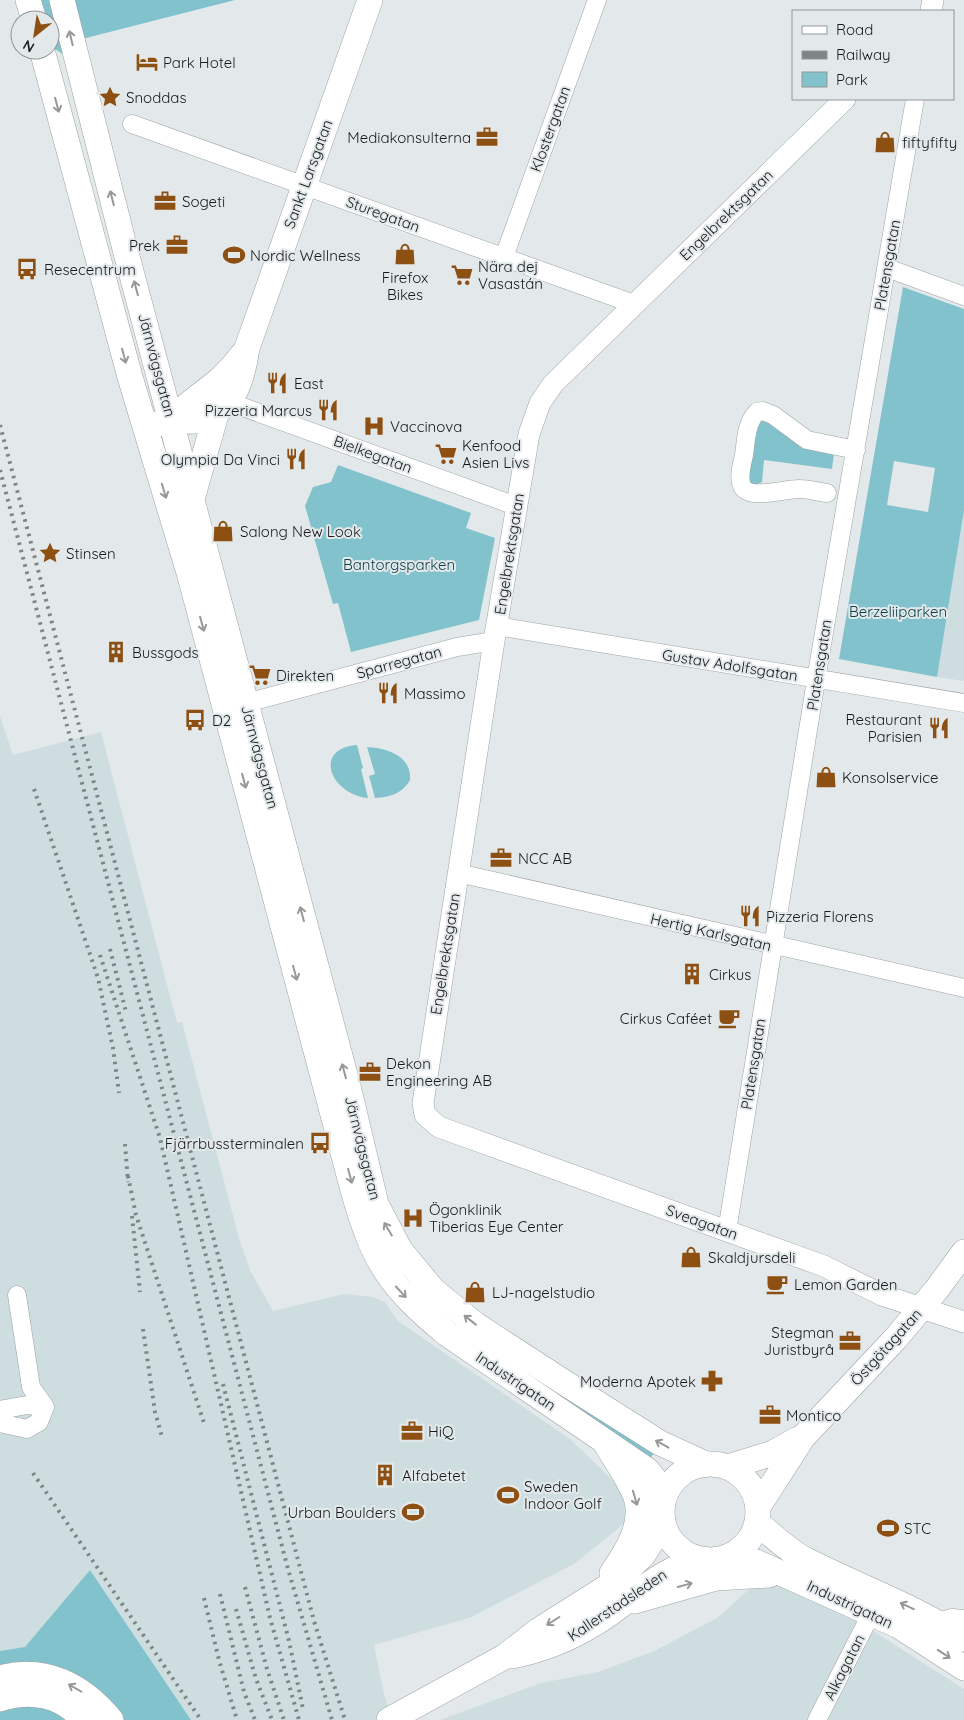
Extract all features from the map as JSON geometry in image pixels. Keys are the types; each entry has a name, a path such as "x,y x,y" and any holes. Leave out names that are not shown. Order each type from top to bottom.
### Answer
{"main road":[{"name":"Järnvägsgatan","path":"62,0 80,75 346,1077 376,1204 400,1250 433,1290 476,1325 510,1347"},
{"name":"Sankt Larsgatan","path":"192,499 223,407 243,371 247,348 370,0"},
{"name":"Järnvägsgatan","path":"45,60 145,428 190,576 353,1190 373,1252"},
{"name":"Sankt Larsgatan","path":"171,420 188,402 207,392 222,379 247,348"},
{"name":"Sankt Larsgatan","path":"145,428 171,420 194,421 223,407"},
{"name":"Industrigatan","path":"373,1252 396,1286 419,1311 447,1334 636,1461 653,1476 658,1484 662,1513"},
{"name":"Östgötagatan","path":"758,1515 803,1437 896,1338 964,1252"},
{"name":"Industrigatan","path":"510,1347 660,1443 717,1465"},
{"name":"Östgötagatan","path":"717,1465 774,1453 803,1437"},
{"path":"595,1595 620,1561 634,1532 638,1516 637,1501 634,1493 604,1440"},
{"path":"717,1465 746,1479 756,1496 758,1515 750,1540 744,1547 728,1557 710,1561 701,1560 680,1551 666,1534 662,1513 673,1480 694,1466 717,1465"},
{"name":"Kallerstadsleden","path":"394,1718 504,1657 539,1630 595,1595 633,1567 652,1543 662,1513"},
{"name":"Industrigatan","path":"758,1515 785,1547 806,1560 938,1622 964,1639"},
{"name":"Industrigatan","path":"728,1557 756,1562 871,1614 916,1636 964,1668"},
{"name":"Kallerstadsleden","path":"504,1657 533,1652 561,1642 622,1605 664,1572 682,1564 701,1560"},
{"path":"622,1605 716,1578 741,1575 792,1577"},
{"path":"0,1678 16,1674 54,1677 85,1694 111,1720"},
{"path":"0,1699 30,1692 46,1696 63,1703 83,1720"}],"street":[{"name":"Klostergatan","path":"504,257 596,0"},
{"name":"Engelbrektsgatan","path":"438,1126 426,1116 423,1103 516,506 529,434 540,403 553,384 844,100"},
{"name":"Platensgatan","path":"727,1231 816,680 888,268 915,100"},
{"name":"Sturegatan","path":"132,124 634,304"},
{"path":"888,268 964,296"},
{"name":"Bielkegatan","path":"223,407 516,506"},
{"path":"827,493 800,488 756,494 742,487 740,478 748,426 752,416 757,412 769,413 807,440 856,450"},
{"name":"Gustav Adolfsgatan","path":"496,634 964,703"},
{"name":"Sparregatan","path":"246,702 457,647 496,634"},
{"name":"Hertig Karlsgatan","path":"458,873 964,988"},
{"name":"Sveagatan","path":"438,1126 824,1266 882,1294 920,1309 964,1322"},
{"path":"17,1295 31,1387 45,1407"},
{"path":"0,1410 27,1404 45,1407"},
{"path":"0,1423 27,1429 39,1422 45,1407"},
{"name":"Alkagatan","path":"817,1720 871,1614"},
{"path":"938,1622 952,1618 964,1619"}],"shaded area":[{"path":"964,510 964,681 937,677"},
{"path":"0,716 13,755 101,732 177,1023 182,1022 240,1242 251,1272 273,1311 344,1294 373,1297 385,1302 398,1321 570,1439 626,1493 626,1522 574,1564 469,1618 374,1645 384,1694 392,1720 191,1720 90,1570 25,1648 0,1651"},
{"path":"756,1583 787,1588 853,1618 964,1689 964,1720 440,1720 541,1683 598,1672 654,1651 717,1618"}],"green space":[{"path":"38,0 53,0 55,10 40,10"},
{"path":"73,0 235,0 82,39"},
{"path":"60,33 65,56 60,52"},
{"name":"Berzeliiparken","path":"903,287 964,309 964,510 937,677 839,659","holes":["894,461 935,468 928,512 887,505"]},
{"path":"766,420 798,445 834,453 832,469 764,460 762,482 756,485 749,483 747,474 758,422"},
{"name":"Bantorgsparken","path":"338,465 471,513 466,528 495,538 479,620 351,652 338,603 333,604 305,506 313,487 331,482"},
{"path":"357,745 368,798 343,788 331,771 331,762 335,754 343,748"},
{"path":"367,747 382,749 403,759 410,772 410,780 403,789 391,796 375,798 369,776 375,774"},
{"path":"494,1349 657,1448 650,1459 534,1385"},
{"path":"90,1570 191,1720 122,1720 0,1668 0,1651 25,1647"},
{"path":"31,1701 73,1720 0,1720 0,1709"}],"railway":[{"path":"0,425 314,1621 345,1720"},
{"path":"0,470 288,1569 332,1720"},
{"path":"34,789 98,978 113,1048 119,1093"},
{"path":"110,949 126,1012"},
{"path":"100,955 160,1138 270,1618 299,1720"},
{"path":"125,1144 128,1182"},
{"path":"128,1176 136,1215 205,1426"},
{"path":"132,1216 140,1292"},
{"path":"143,1329 155,1412 162,1437"},
{"path":"223,1384 289,1641 303,1709"},
{"path":"33,1473 201,1720"},
{"path":"245,1587 267,1669 284,1720"},
{"path":"220,1594 244,1692 255,1720"},
{"path":"204,1598 219,1660 237,1720"},
{"path":"236,1609 256,1679 272,1720"}],"place":[{"name":"Park Hotel","path":"147,62"},
{"name":"Snoddas","path":"110,97"},
{"name":"Mediakonsulterna","path":"487,137"},
{"name":"fiftyfifty","path":"885,142"},
{"name":"Sogeti","path":"165,201"},
{"name":"Prek","path":"177,245"},
{"name":"Firefox Bikes","path":"405,254"},
{"name":"Nordic Wellness","path":"234,255"},
{"name":"Resecentrum","path":"27,269"},
{"name":"Nära dej Vasastán","path":"462,275"},
{"name":"East","path":"277,383"},
{"name":"Pizzeria Marcus","path":"328,410"},
{"name":"Vaccinova","path":"374,426"},
{"name":"Kenfood Asien Livs","path":"446,454"},
{"name":"Olympia Da Vinci","path":"296,459"},
{"name":"Salong New Look","path":"223,531"},
{"name":"Stinsen","path":"50,553"},
{"name":"Bussgods","path":"116,652"},
{"name":"Direkten","path":"260,675"},
{"name":"Massimo","path":"388,693"},
{"name":"D2","path":"195,720"},
{"name":"Restaurant Parisien","path":"939,728"},
{"name":"Konsolservice","path":"826,777"},
{"name":"NCC AB","path":"501,858"},
{"name":"Pizzeria Florens","path":"750,916"},
{"name":"Cirkus","path":"692,974"},
{"name":"Cirkus Caféet","path":"729,1018"},
{"name":"Dekon Engineering AB","path":"370,1072"},
{"name":"Fjärrbussterminalen","path":"320,1143"},
{"name":"Ögonklinik Tiberias Eye Center","path":"413,1218"},
{"name":"Skaldjursdeli","path":"691,1257"},
{"name":"Lemon Garden","path":"777,1284"},
{"name":"LJ-nagelstudio","path":"475,1292"},
{"name":"Stegman Juristbyrå","path":"850,1341"},
{"name":"Moderna Apotek","path":"712,1381"},
{"name":"Montico","path":"770,1415"},
{"name":"HiQ","path":"412,1431"},
{"name":"Alfabetet","path":"385,1475"},
{"name":"Sweden Indoor Golf","path":"508,1495"},
{"name":"Urban Boulders","path":"413,1512"},
{"name":"STC","path":"888,1528"}]}
